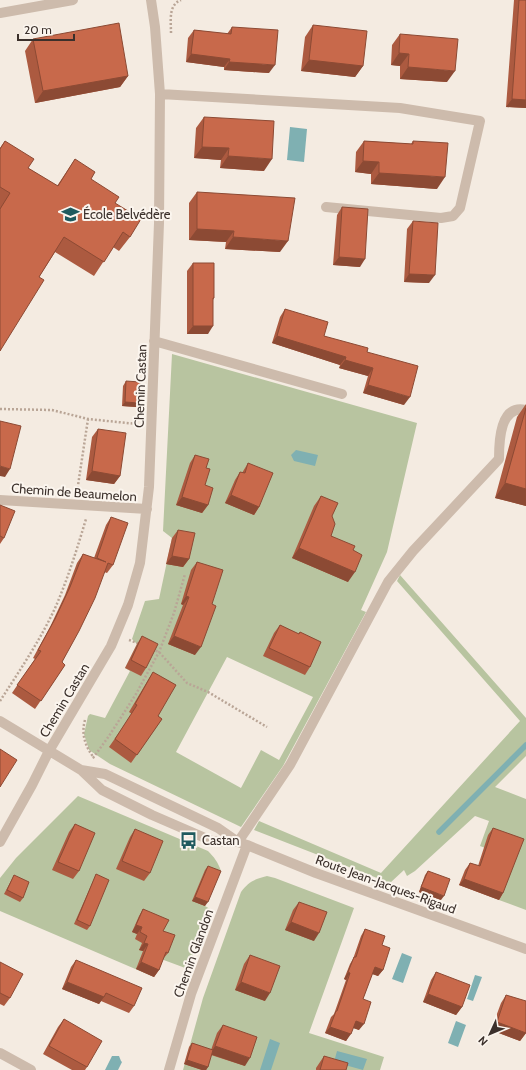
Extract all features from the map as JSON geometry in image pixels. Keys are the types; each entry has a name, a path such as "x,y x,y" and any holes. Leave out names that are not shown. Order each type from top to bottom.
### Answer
{"street":[{"path":"0,13 73,0"},
{"name":"Chemin Castan","path":"0,842 49,751 111,646 128,605 140,563 149,487 159,223 160,94 155,27 151,0"},
{"path":"160,94 400,108 480,121 460,208 453,216 441,218 326,207"},
{"path":"154,341 342,394"},
{"name":"Chemin Glandon","path":"169,1070 191,994 242,844 290,765 388,582 413,551 499,459 499,444 505,418 514,410 519,408 526,410"},
{"name":"Chemin de Beaumelon","path":"0,500 146,509"},
{"name":"Route Jean-Jacques-Rigaud","path":"0,721 80,770 102,790 152,815 212,841 242,844"},
{"name":"Route Jean-Jacques-Rigaud","path":"80,770 105,774 218,828 242,844 316,873 526,949"},
{"path":"0,1053 31,1070"}],"path":[{"path":"0,409 52,410 88,419 151,425"},
{"path":"75,505 88,419"},
{"path":"0,700 32,651 55,607 74,561 90,505"},
{"path":"80,770 94,757 109,736 136,694 159,652 174,613 185,574"},
{"path":"129,640 141,645"},
{"path":"147,647 159,652 187,683 208,692 268,727"}],"green space":[{"path":"172,354 417,423 387,552 361,610 366,612 283,766 241,827 110,764 89,750 84,734 88,716 90,714 105,718 130,671 125,668 137,644 132,639 145,601 159,599 172,538 163,531","holes":["227,657 313,697 279,760 261,750 241,788 176,752"]},
{"path":"400,575 526,718 526,756 495,787 526,799 526,910 499,900 514,859 480,846 489,821 475,816 415,871 407,876 404,870 390,883 254,830 259,821 381,873 520,721 397,581"},
{"path":"78,796 208,851 216,860 221,871 205,906 210,909 188,969 161,959 154,977 0,911 0,878 16,858"},
{"path":"267,876 354,908 309,1033 384,1057 380,1070 183,1070 203,998 241,892 252,881"}],"water":[{"path":"290,127 307,129 304,162 287,160"},
{"path":"296,450 318,455 315,466 294,461 291,455"},
{"path":"402,953 412,957 403,983 392,979"},
{"path":"475,975 482,977 473,1001 467,999"},
{"path":"456,1021 466,1025 458,1047 448,1043"},
{"path":"270,1039 280,1043 271,1070 260,1070"},
{"path":"337,1051 367,1059 363,1070 334,1062"},
{"path":"112,1056 119,1056 122,1062 118,1070 105,1070"}],"building":[{"path":"519,0 526,0 526,100 512,99"},
{"path":"119,23 128,76 43,91 33,39"},
{"path":"313,25 367,31 363,66 309,60"},
{"path":"232,27 278,30 275,65 229,62 230,59 191,54 194,30 231,34"},
{"path":"400,34 458,39 455,71 408,67 409,54 399,53"},
{"path":"204,117 274,121 272,159 228,156 229,148 202,147"},
{"path":"5,141 34,159 28,168 58,186 75,159 95,172 91,179 119,197 115,203 141,219 130,237 123,232 104,262 64,237 39,277 44,280 0,351 0,209 10,193 0,187 0,149"},
{"path":"364,141 413,144 413,141 448,143 445,177 379,173 379,162 363,161"},
{"path":"197,192 295,198 288,241 233,237 234,231 197,229"},
{"path":"342,207 368,209 365,259 339,257"},
{"path":"413,221 438,223 435,275 409,274"},
{"path":"193,263 214,263 213,326 193,326"},
{"path":"285,309 328,322 324,336 368,348 367,352 418,366 410,397 368,385 373,368 345,360 346,357 277,336"},
{"path":"126,381 140,382 139,403 125,402"},
{"path":"526,408 526,489 505,483"},
{"path":"0,421 21,426 10,469 0,466"},
{"path":"98,429 126,433 120,476 92,471"},
{"path":"195,455 209,459 206,468 210,469 205,485 213,488 208,505 182,497"},
{"path":"248,463 273,473 259,507 231,495 240,472 245,473"},
{"path":"321,496 338,503 332,516 335,524 331,536 355,546 353,550 362,555 355,572 299,548"},
{"path":"0,505 15,511 4,538 0,536"},
{"path":"111,517 128,523 113,565 108,563 95,598 62,662 65,665 41,701 17,685 41,651 38,650 70,587 83,554 106,562 97,558"},
{"path":"178,530 195,533 189,559 172,556"},
{"path":"197,562 223,570 212,604 216,606 201,647 174,636 189,597 186,596"},
{"path":"280,625 321,642 310,667 269,648"},
{"path":"142,636 158,644 146,668 131,660"},
{"path":"153,672 176,685 158,716 162,719 137,755 115,739 137,705 135,704"},
{"path":"0,749 17,760 0,787"},
{"path":"75,824 95,833 79,871 58,862"},
{"path":"493,828 524,839 503,893 464,879 470,863 480,866"},
{"path":"135,829 163,841 150,873 122,861"},
{"path":"208,866 221,871 208,902 195,897"},
{"path":"428,871 450,879 444,896 421,887"},
{"path":"96,874 109,880 90,926 77,920"},
{"path":"14,875 29,882 23,898 7,890"},
{"path":"299,902 327,912 319,933 291,922"},
{"path":"143,909 169,920 163,931 175,935 159,970 141,962 148,944 144,943 147,936 140,932 142,927 136,925"},
{"path":"365,929 385,936 382,945 390,948 383,970 375,967 363,999 371,1002 364,1024 356,1021 351,1034 330,1027 350,973 348,972 354,957 356,957"},
{"path":"250,955 280,966 270,993 241,982"},
{"path":"76,960 142,988 134,1006 106,993 104,997 67,982"},
{"path":"0,962 23,974 10,998 0,993"},
{"path":"436,972 470,985 462,1007 428,994"},
{"path":"506,995 526,1001 526,1033 497,1022"},
{"path":"64,1019 102,1041 87,1067 49,1046"},
{"path":"223,1025 257,1037 250,1058 215,1046"},
{"path":"192,1043 213,1050 208,1067 187,1060"},
{"path":"324,1056 348,1063 346,1070 320,1070"}],"waterway":[{"path":"439,832 526,745"}],"place":[{"name":"École Belvédère","path":"70,214"},
{"name":"Castan","path":"189,840"}]}
